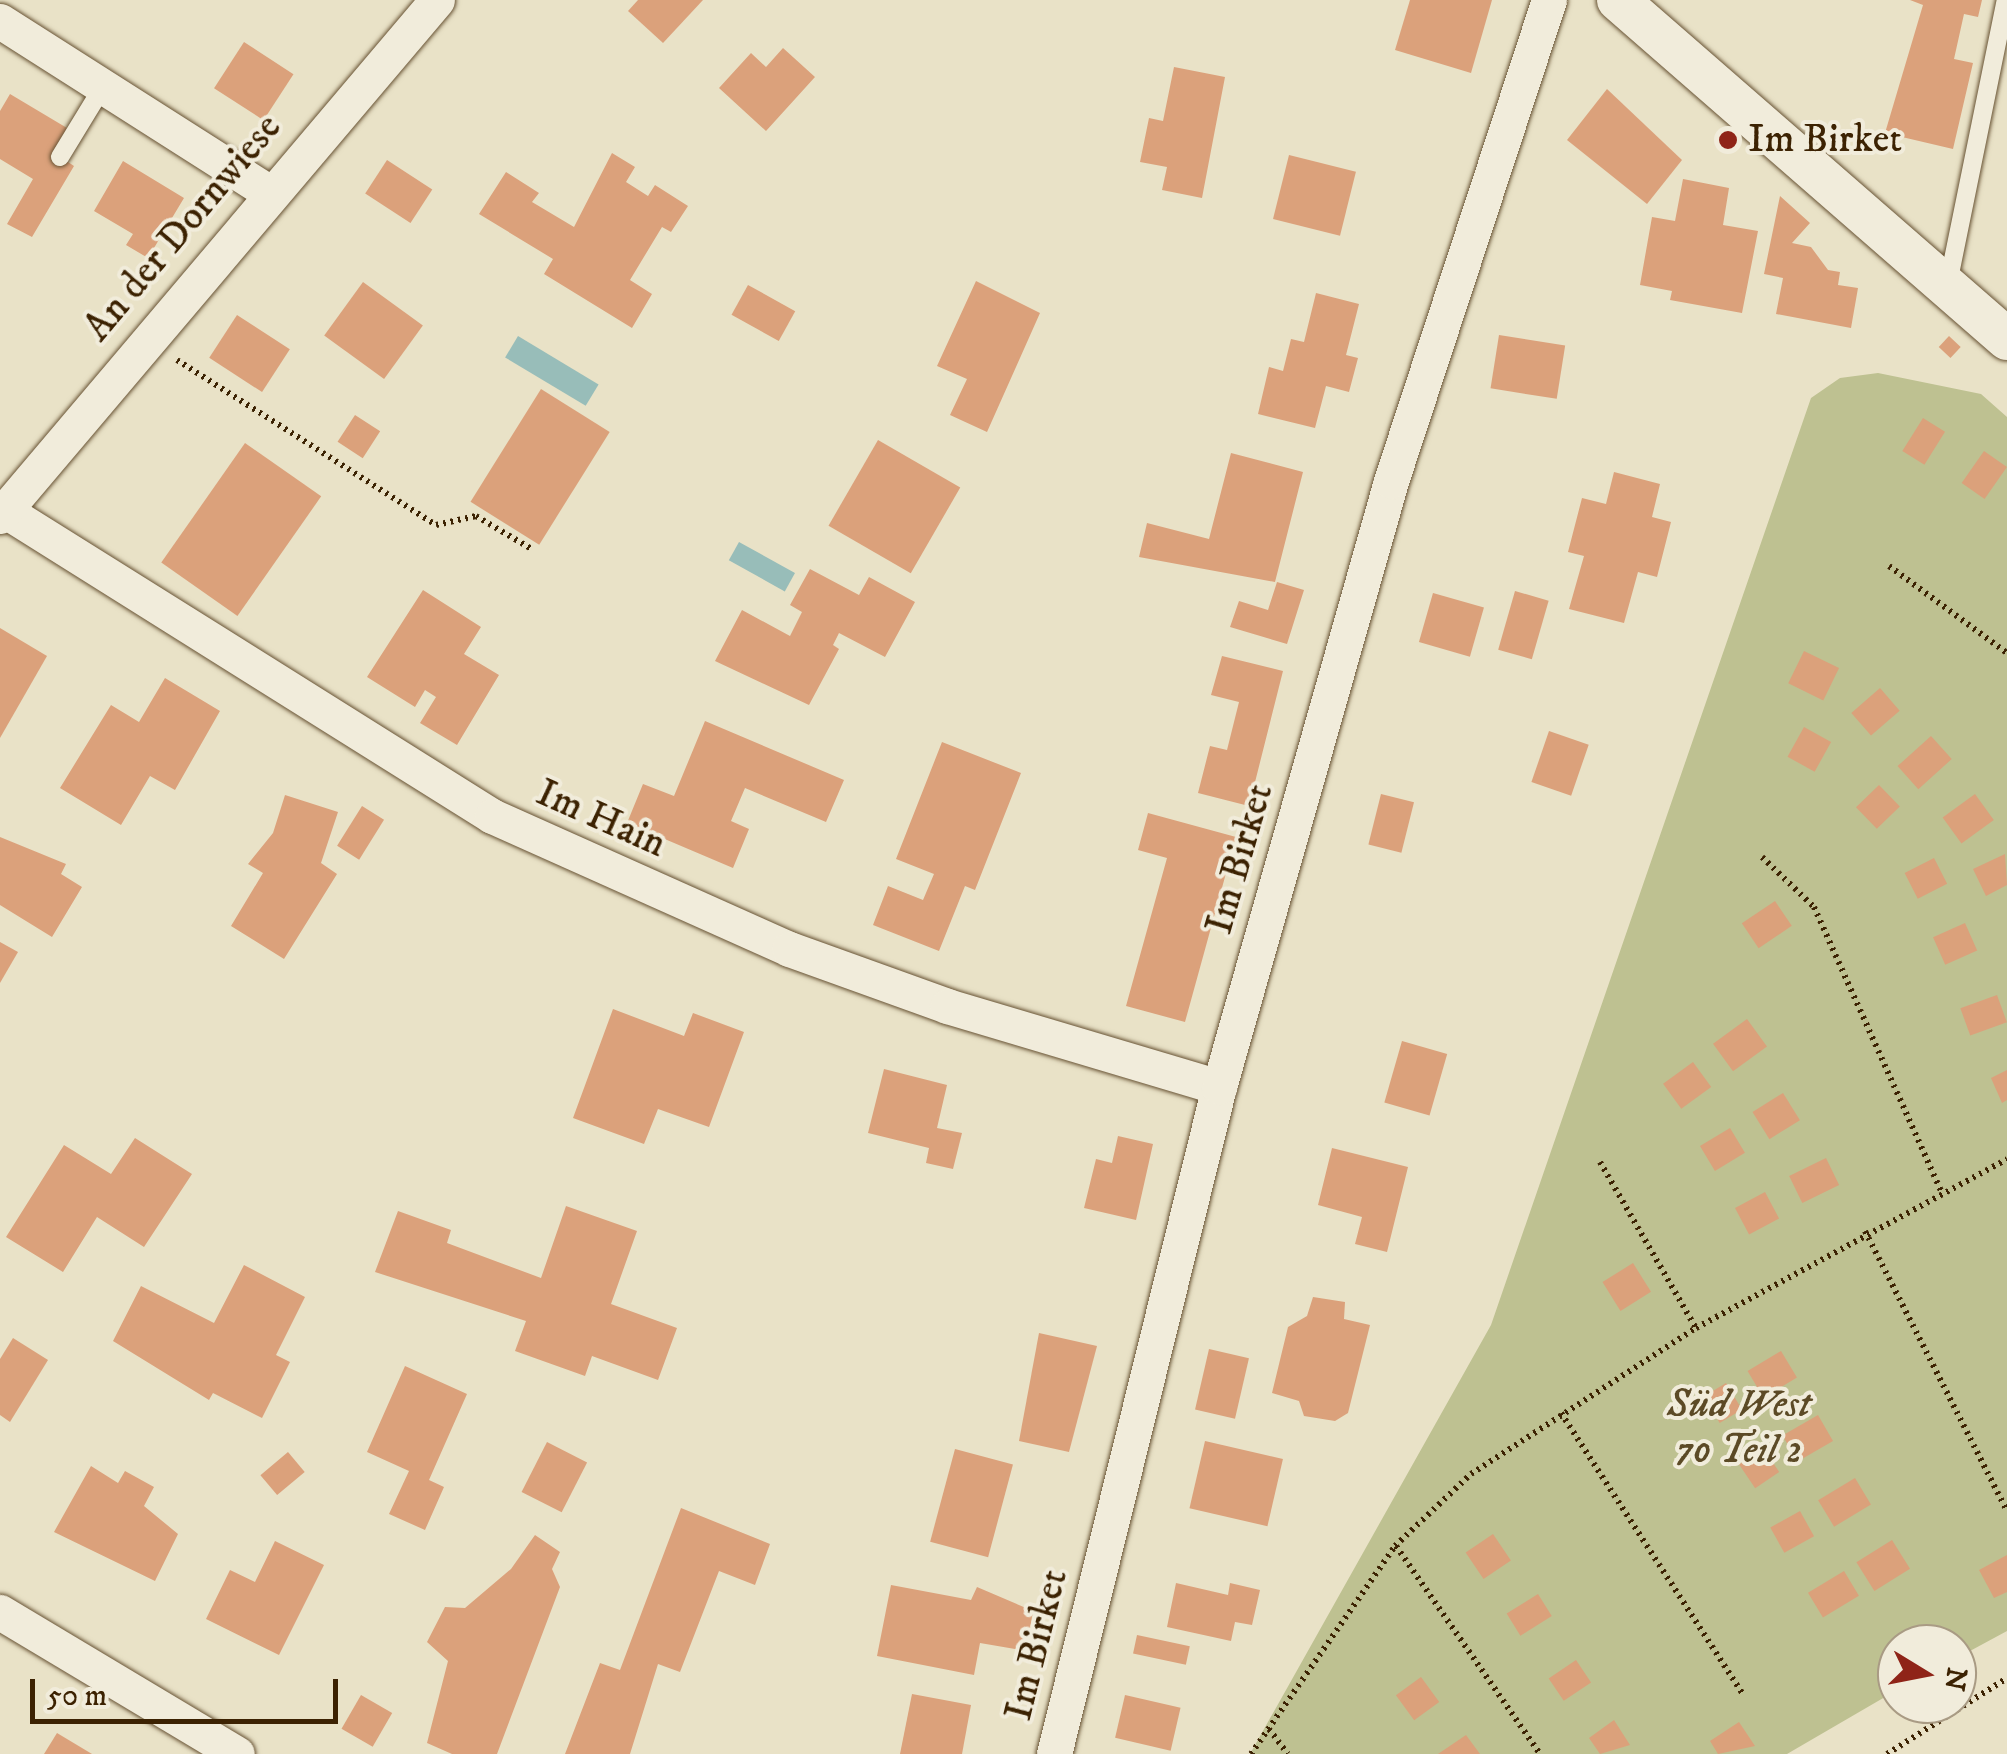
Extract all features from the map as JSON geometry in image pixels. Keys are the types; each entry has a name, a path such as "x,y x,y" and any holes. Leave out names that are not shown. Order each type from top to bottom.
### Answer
{"street":[{"name":"An der Dornwiese","path":"2,513 267,192 437,0"},
{"name":"Im Birket","path":"1054,1754 1219,1087 1397,462 1549,0"},
{"path":"1618,0 2007,339"},
{"path":"0,21 267,192"},
{"name":"Im Hain","path":"2,513 492,816 788,948 1004,1024 1219,1087"},
{"path":"0,1612 237,1754"}],"lane":[{"path":"1948,284 2006,0"},
{"path":"60,157 104,85"}],"path":[{"path":"160,348 436,524 476,516 530,548"},
{"path":"1889,566 2007,653"},
{"path":"1762,857 1814,907 1942,1193"},
{"path":"1251,1754 1395,1546 1471,1474 1696,1328 1865,1231 2007,1159"},
{"path":"1600,1162 1696,1328"},
{"path":"1865,1231 2007,1511"},
{"path":"1562,1413 1742,1693"},
{"path":"1395,1546 1540,1754"},
{"path":"1886,1754 2007,1678"},
{"path":"1268,1729 1288,1754"}],"green space":[{"name":"Süd West 70 Teil 2","path":"1878,373 1981,394 2007,417 2007,1631 1977,1647 1977,1624 1877,1624 1877,1702 1787,1754 1250,1754 1491,1325 1811,398 1840,378"}],"water":[{"path":"518,336 599,384 586,406 505,357"},
{"path":"739,542 795,573 785,591 729,560"}],"building":[{"path":"638,0 703,0 663,43 628,11"},
{"path":"1410,0 1492,0 1471,73 1395,50"},
{"path":"1910,0 1982,0 1978,17 1964,14 1954,59 1973,63 1953,149 1885,133 1923,5"},
{"path":"244,42 293,74 264,120 214,88"},
{"path":"783,48 815,77 766,131 719,88 751,53 766,67"},
{"path":"1174,67 1225,77 1202,198 1162,190 1167,167 1140,162 1149,118 1163,121"},
{"path":"1607,89 1682,160 1647,204 1567,140"},
{"path":"10,94 67,128 53,152 74,166 32,237 7,224 33,179 0,159 0,111"},
{"path":"612,153 635,167 626,182 648,196 655,185 688,206 671,232 662,227 630,280 652,294 632,328 544,274 553,259 479,214 506,172 539,193 532,202 574,227"},
{"path":"1289,155 1356,172 1340,236 1273,219"},
{"path":"387,160 432,189 411,223 365,194"},
{"path":"123,161 184,198 148,258 126,245 133,234 94,211"},
{"path":"1683,179 1729,188 1723,225 1758,231 1742,313 1670,300 1672,291 1640,285 1652,217 1675,221"},
{"path":"1780,196 1810,223 1792,243 1811,247 1828,270 1840,272 1838,285 1858,288 1851,328 1776,314 1783,278 1764,274"},
{"path":"976,281 1040,313 987,432 950,415 967,379 937,366"},
{"path":"363,282 423,325 384,379 324,335"},
{"path":"748,285 795,311 779,341 732,315"},
{"path":"1316,293 1359,304 1346,355 1358,358 1349,392 1326,386 1315,428 1258,414 1269,367 1283,371 1291,339 1304,342"},
{"path":"237,315 290,349 262,392 209,358"},
{"path":"1499,335 1565,345 1557,399 1491,388"},
{"path":"1949,336 1961,347 1950,358 1939,347"},
{"path":"541,389 610,432 539,545 471,502"},
{"path":"355,415 380,431 363,458 338,442"},
{"path":"1923,418 1945,432 1924,465 1902,451"},
{"path":"878,440 960,488 911,573 828,526"},
{"path":"245,443 321,496 237,616 161,563"},
{"path":"1984,451 2007,467 1985,499 1962,483"},
{"path":"1231,453 1303,472 1275,582 1139,557 1147,523 1209,539"},
{"path":"1614,472 1660,484 1652,517 1671,522 1657,577 1638,572 1624,623 1569,609 1584,556 1568,552 1582,498 1606,504"},
{"path":"810,569 859,595 869,577 915,602 885,657 839,633 833,645 839,649 809,705 715,661 742,610 790,636 802,612 790,605"},
{"path":"1277,582 1304,590 1287,644 1230,627 1239,601 1268,610"},
{"path":"423,590 481,627 464,654 499,675 457,745 420,723 436,697 425,690 415,707 367,677"},
{"path":"1515,591 1549,601 1532,659 1498,650"},
{"path":"1433,593 1484,608 1470,657 1419,642"},
{"path":"0,628 47,656 0,738"},
{"path":"1804,651 1839,668 1823,700 1788,683"},
{"path":"1222,656 1283,671 1249,806 1198,793 1210,746 1227,750 1239,702 1211,695"},
{"path":"165,678 220,711 175,790 150,776 121,825 60,788 111,705 139,722"},
{"path":"1880,688 1900,711 1871,736 1851,713"},
{"path":"705,721 844,780 826,822 745,788 731,821 749,829 733,868 627,823 643,784 674,796"},
{"path":"1804,727 1831,742 1815,772 1788,757"},
{"path":"1549,731 1589,745 1571,796 1531,782"},
{"path":"1931,736 1952,759 1918,789 1898,766"},
{"path":"942,742 1021,773 975,890 965,886 939,951 873,925 888,886 923,900 934,874 896,859"},
{"path":"1879,785 1900,807 1877,829 1856,807"},
{"path":"1381,794 1414,802 1401,853 1368,844"},
{"path":"1975,794 1994,820 1961,843 1943,818"},
{"path":"285,795 338,812 321,863 337,874 284,959 231,926 263,873 248,864 273,833"},
{"path":"362,806 384,820 359,860 337,846"},
{"path":"1148,813 1236,837 1185,1022 1126,1006 1167,858 1138,850"},
{"path":"0,837 66,864 61,874 82,887 52,937 0,905"},
{"path":"2005,854 2007,885 1986,896 1973,869"},
{"path":"1934,858 1947,884 1918,899 1905,873"},
{"path":"1775,901 1792,926 1759,948 1742,923"},
{"path":"1965,923 1977,950 1945,965 1933,937"},
{"path":"0,942 18,952 0,983"},
{"path":"1997,995 2007,1022 1970,1036 1960,1008"},
{"path":"613,1009 684,1036 693,1013 744,1032 709,1127 658,1109 644,1144 573,1118"},
{"path":"1747,1019 1767,1047 1733,1071 1713,1044"},
{"path":"1402,1041 1447,1054 1430,1115 1384,1103"},
{"path":"1693,1062 1711,1087 1681,1109 1663,1084"},
{"path":"884,1069 947,1085 937,1128 962,1133 953,1169 926,1163 929,1148 868,1133"},
{"path":"2007,1070 2007,1100 2002,1103 1991,1078"},
{"path":"1783,1093 1800,1120 1769,1139 1752,1112"},
{"path":"1730,1128 1745,1153 1715,1171 1700,1146"},
{"path":"1118,1136 1153,1144 1136,1220 1084,1208 1096,1159 1112,1163"},
{"path":"135,1138 192,1174 144,1247 97,1217 63,1272 6,1237 64,1145 111,1174"},
{"path":"1332,1148 1408,1167 1387,1252 1355,1244 1362,1217 1318,1205"},
{"path":"1826,1158 1839,1185 1802,1203 1789,1176"},
{"path":"1765,1192 1779,1218 1749,1234 1735,1208"},
{"path":"566,1206 637,1231 611,1304 677,1328 658,1380 592,1356 585,1376 515,1351 526,1321 375,1272 398,1211 451,1230 447,1243 541,1278"},
{"path":"1633,1263 1651,1292 1620,1311 1602,1282"},
{"path":"244,1265 305,1297 276,1355 290,1362 262,1418 213,1393 209,1400 113,1341 141,1286 214,1323"},
{"path":"1313,1297 1345,1302 1344,1319 1370,1325 1348,1413 1335,1421 1304,1416 1299,1401 1272,1393 1288,1327 1307,1316"},
{"path":"1039,1333 1097,1346 1069,1452 1019,1441"},
{"path":"13,1338 48,1360 10,1422 0,1415 0,1359"},
{"path":"1209,1349 1249,1358 1235,1419 1195,1409"},
{"path":"1781,1351 1797,1378 1764,1398 1748,1371"},
{"path":"405,1366 467,1394 429,1480 444,1487 425,1530 389,1514 409,1471 367,1452"},
{"path":"1726,1383 1742,1410 1720,1423 1704,1396"},
{"path":"1818,1415 1833,1441 1797,1461 1782,1436"},
{"path":"1205,1441 1283,1459 1267,1526 1189,1508"},
{"path":"547,1442 587,1462 562,1512 522,1492"},
{"path":"1763,1448 1779,1472 1755,1488 1739,1464"},
{"path":"955,1449 1013,1465 988,1557 930,1542"},
{"path":"288,1452 305,1472 277,1495 260,1475"},
{"path":"91,1466 118,1483 125,1471 154,1487 144,1506 178,1534 155,1581 54,1532"},
{"path":"1855,1478 1871,1505 1834,1527 1818,1500"},
{"path":"681,1508 770,1544 755,1585 719,1571 680,1672 658,1664 630,1754 565,1754 600,1663 620,1670"},
{"path":"1800,1511 1814,1536 1784,1553 1770,1527"},
{"path":"1493,1534 1511,1561 1484,1579 1466,1552"},
{"path":"535,1535 560,1552 552,1569 560,1587 497,1754 452,1754 427,1743 448,1661 427,1642 445,1607 465,1608 511,1569"},
{"path":"1892,1540 1910,1569 1874,1591 1856,1562"},
{"path":"275,1541 324,1565 279,1655 206,1619 230,1570 255,1582"},
{"path":"2007,1555 2007,1592 1994,1598 1979,1570"},
{"path":"1844,1571 1859,1596 1823,1617 1808,1593"},
{"path":"1176,1583 1228,1595 1230,1583 1260,1590 1252,1625 1235,1622 1231,1641 1167,1627"},
{"path":"891,1585 971,1600 977,1587 1033,1611 1026,1651 980,1643 974,1675 877,1656"},
{"path":"1538,1594 1552,1616 1520,1636 1507,1614"},
{"path":"1137,1635 1190,1646 1186,1665 1133,1654"},
{"path":"1576,1660 1591,1682 1564,1701 1549,1678"},
{"path":"1421,1677 1439,1702 1414,1720 1396,1695"},
{"path":"912,1694 971,1705 962,1754 900,1754"},
{"path":"361,1695 392,1713 373,1747 342,1729"},
{"path":"1125,1695 1181,1708 1171,1751 1115,1738"},
{"path":"1614,1720 1630,1745 1600,1754 1589,1738"},
{"path":"1739,1722 1755,1746 1718,1754 1710,1741"},
{"path":"57,1733 92,1754 44,1754"},
{"path":"1466,1735 1480,1754 1438,1754"}],"place":[{"name":"Im Birket","path":"1728,140"}]}
